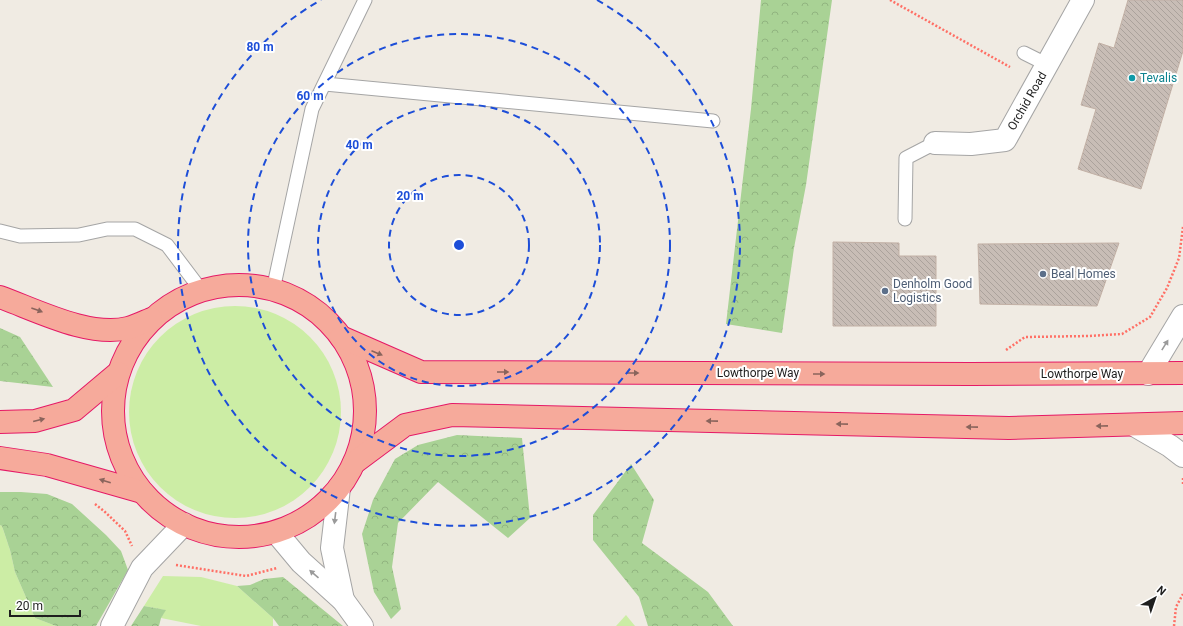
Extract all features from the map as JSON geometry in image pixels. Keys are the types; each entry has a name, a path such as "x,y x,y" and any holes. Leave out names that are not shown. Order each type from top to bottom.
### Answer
{"highway":[{"path":"237,285 273,290 299,300 322,316 341,337 357,366 364,398 363,431 354,462 339,488 311,515 276,532 245,537 214,534 184,524 162,510 142,492 125,466 115,436 113,404 118,373 132,343 153,318 175,301 201,290 237,285"},
{"path":"0,297 76,325 104,330 128,328 153,318"},
{"name":"Lowthorpe Way","path":"341,337 421,372 1183,373"},
{"path":"0,422 35,421 74,410 118,373"},
{"path":"354,462 405,425 452,415 1009,428 1183,423"},
{"path":"0,458 47,465 142,492"}],"street":[{"name":"Orchid Road","path":"935,143 971,144 1005,140 1083,0"},
{"path":"1148,374 1183,316"},
{"path":"1134,425 1170,446 1183,456"},
{"path":"339,488 332,548 343,600"},
{"path":"112,626 142,568 184,524"},
{"path":"276,532 301,562 343,600 362,626"}],"lane":[{"path":"273,290 312,110 366,0"},
{"path":"1024,53 1043,74"},
{"path":"324,84 713,121"},
{"path":"905,219 906,158 935,143"},
{"path":"0,231 20,236 80,235 107,229 135,229 167,244 201,290"}],"path":[{"path":"890,0 1043,74"},
{"path":"1001,353 1025,337 1122,334 1150,317 1167,288 1179,258 1183,228"},
{"path":"1183,478 1183,485"},
{"path":"93,503 104,511 125,531 142,568 180,565 246,576 301,562"},
{"path":"1174,626 1176,607 1183,594"}],"green space":[{"path":"761,0 832,0 806,185 794,248 782,333 726,324 751,109"},
{"path":"225,306 245,306 266,310 285,318 310,337 323,353 333,371 339,391 341,412 339,433 333,453 323,471 310,487 285,506 266,514 245,518 225,518 204,514 185,506 168,494 153,479 141,462 133,443 129,422 129,402 133,381 141,362 153,345 168,330 185,318 204,310"},
{"path":"0,328 20,337 53,387 0,381"},
{"path":"457,435 522,438 530,518 508,538 438,482 398,523 392,567 401,609 391,619 374,592 362,534 373,500 395,459 418,445"},
{"path":"631,464 654,500 642,543 708,592 733,626 648,626 639,597 593,540 593,515"},
{"path":"0,492 47,494 72,504 121,551 128,570 96,626 56,626 35,618 15,572 10,550 2,526 0,525"},
{"path":"0,525 2,526 10,550 15,572 35,618 56,626 0,626"},
{"path":"163,576 201,577 237,586 273,618 273,626 201,626 161,618 165,610 144,606"},
{"path":"283,577 343,626 279,626 273,618 237,586 250,585 264,579"},
{"path":"144,606 166,610 161,618 159,626 131,626"},
{"path":"626,615 635,626 616,626"}],"building":[{"name":"Tevalis","path":"1128,0 1183,0 1183,51 1141,189 1078,169 1096,109 1081,105 1099,43 1114,48"},
{"name":"Denholm Good Logistics","path":"833,242 899,243 899,256 936,256 936,326 833,326"},
{"name":"Beal Homes","path":"1119,243 1097,306 980,304 978,244"}],"place":[{"name":"Tevalis","path":"1132,78"},
{"name":"Beal Homes","path":"1043,274"},
{"name":"Denholm Good Logistics","path":"885,291"}]}
